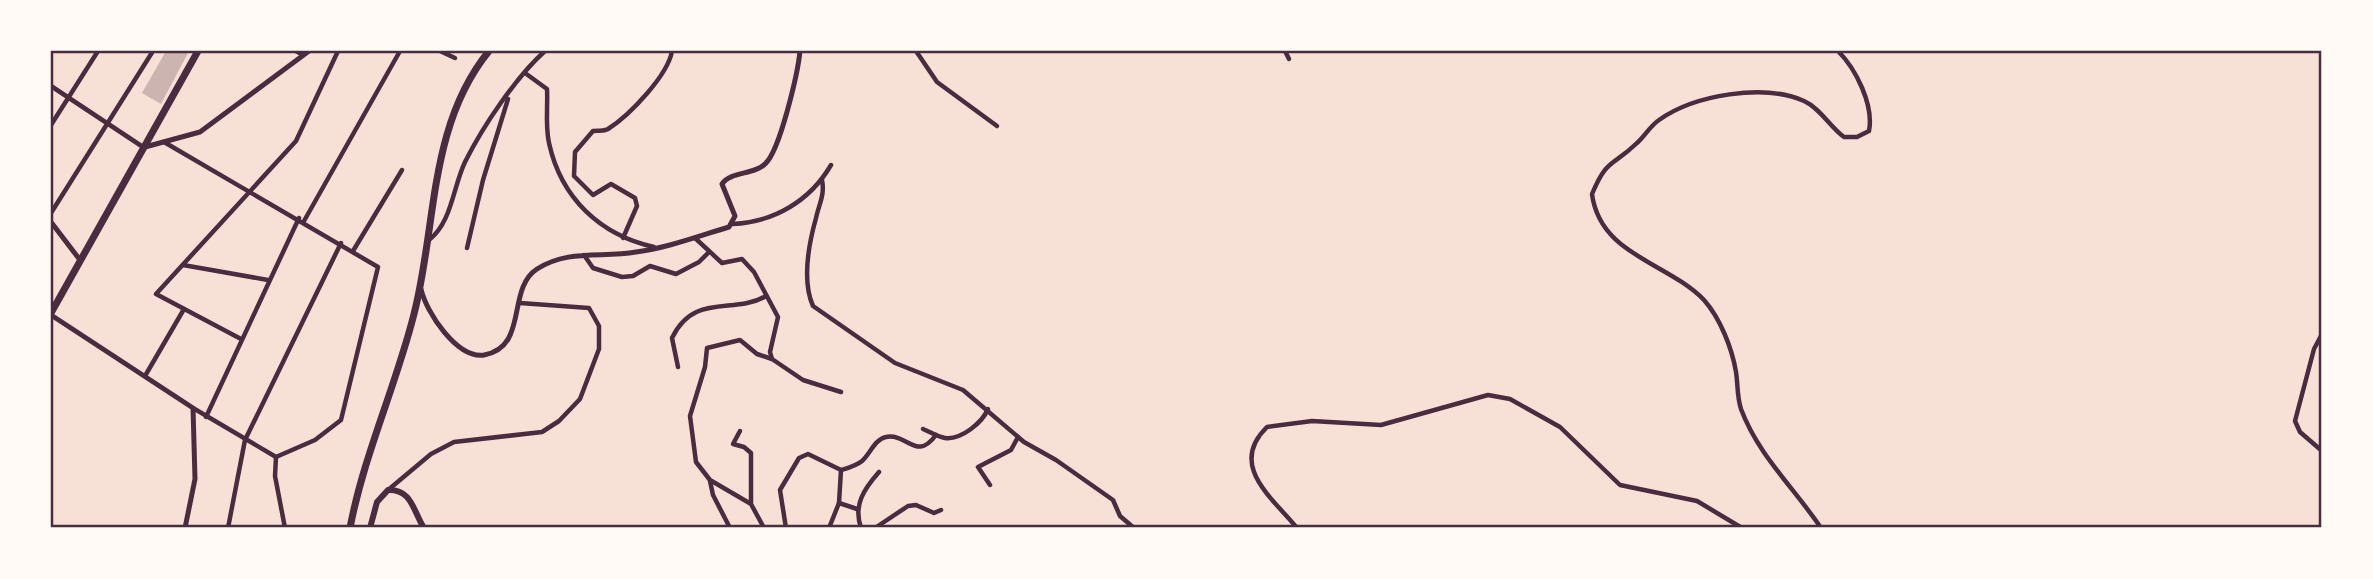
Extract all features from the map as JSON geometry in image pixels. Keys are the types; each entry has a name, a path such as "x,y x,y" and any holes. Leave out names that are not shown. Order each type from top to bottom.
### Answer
{"main road":[{"path":"51,314 198,51"},
{"path":"350,528 361,478 414,315 435,178 458,103 475,68 489,51"},
{"path":"370,528 377,502 388,490 402,492 409,498 424,528"}],"street":[{"path":"51,125 98,51"},
{"path":"51,213 153,51"},
{"path":"296,51 303,55"},
{"path":"51,86 143,147 200,132 309,51"},
{"path":"241,339 156,295 248,190 296,141 338,51"},
{"path":"206,417 268,280 400,51"},
{"path":"440,51 454,58"},
{"path":"425,243 440,229 464,164 509,94 545,51"},
{"path":"623,238 637,206 635,198 611,184 597,195 592,194 572,172 575,152 593,131 607,130 643,101 652,84 667,70 672,51"},
{"path":"733,223 734,216 722,184 726,179 759,169 769,160 790,100 800,51"},
{"path":"916,51 937,82 997,126"},
{"path":"1285,51 1289,59"},
{"path":"1821,528 1785,482 1749,426 1741,408 1730,351 1715,314 1689,287 1622,247 1600,221 1592,194 1606,166 1639,142 1658,120 1696,100 1715,95 1765,94 1805,101 1844,137 1857,137 1869,131 1871,121 1867,102 1838,51"},
{"path":"525,73 547,89 550,145 565,188 597,222 623,238 655,248"},
{"path":"467,248 483,180 509,94"},
{"path":"162,141 302,220 378,267 341,420 315,440 276,457"},
{"path":"420,286 429,309 452,339 469,353 483,355 501,348 512,332 525,278 531,273 568,256 583,253 630,253 695,237 733,223 755,223 787,209 822,180 831,165"},
{"path":"352,251 402,170"},
{"path":"822,180 824,196 809,253 809,294 813,306 881,355 906,368 950,383 988,410 1018,438 1112,500 1119,516 1134,528"},
{"path":"51,222 80,260"},
{"path":"695,237 723,264 739,258 745,261 778,317 770,352 772,359"},
{"path":"228,528 245,440 341,243"},
{"path":"583,253 599,272 628,277 646,267 677,274 699,262 709,252"},
{"path":"183,265 268,280"},
{"path":"678,368 672,338 694,313 732,303 751,303 766,296"},
{"path":"388,490 431,454 454,442 542,432 580,399 599,349 599,326 589,308 520,303"},
{"path":"145,376 184,309"},
{"path":"51,314 206,417 276,457"},
{"path":"2322,334 2314,349 2295,421 2300,432 2322,451"},
{"path":"730,528 713,495 709,480 696,462 690,422 705,367 704,353 710,345 740,340 757,354 772,359 803,380 841,392"},
{"path":"1297,528 1263,493 1256,477 1254,444 1267,427 1312,421 1381,425 1488,395 1510,399 1560,427 1620,485 1697,501 1742,528"},
{"path":"185,528 195,479 193,408"},
{"path":"923,429 945,438 957,436 978,424 988,410"},
{"path":"740,430 733,444 744,446 751,453 751,504 764,528"},
{"path":"786,528 779,496 799,458 812,454 841,470 858,464 883,438 891,437 918,447 930,443 936,435"},
{"path":"990,485 978,467 1011,450 1018,438"},
{"path":"276,457 275,476 285,528"},
{"path":"829,528 839,503 841,470"},
{"path":"861,528 857,509 867,486 879,472"},
{"path":"709,480 751,504"},
{"path":"839,503 857,509"},
{"path":"875,528 908,506 916,505 934,513 941,510"}],"building":[{"path":"166,51 189,51 161,104 142,93"}]}
